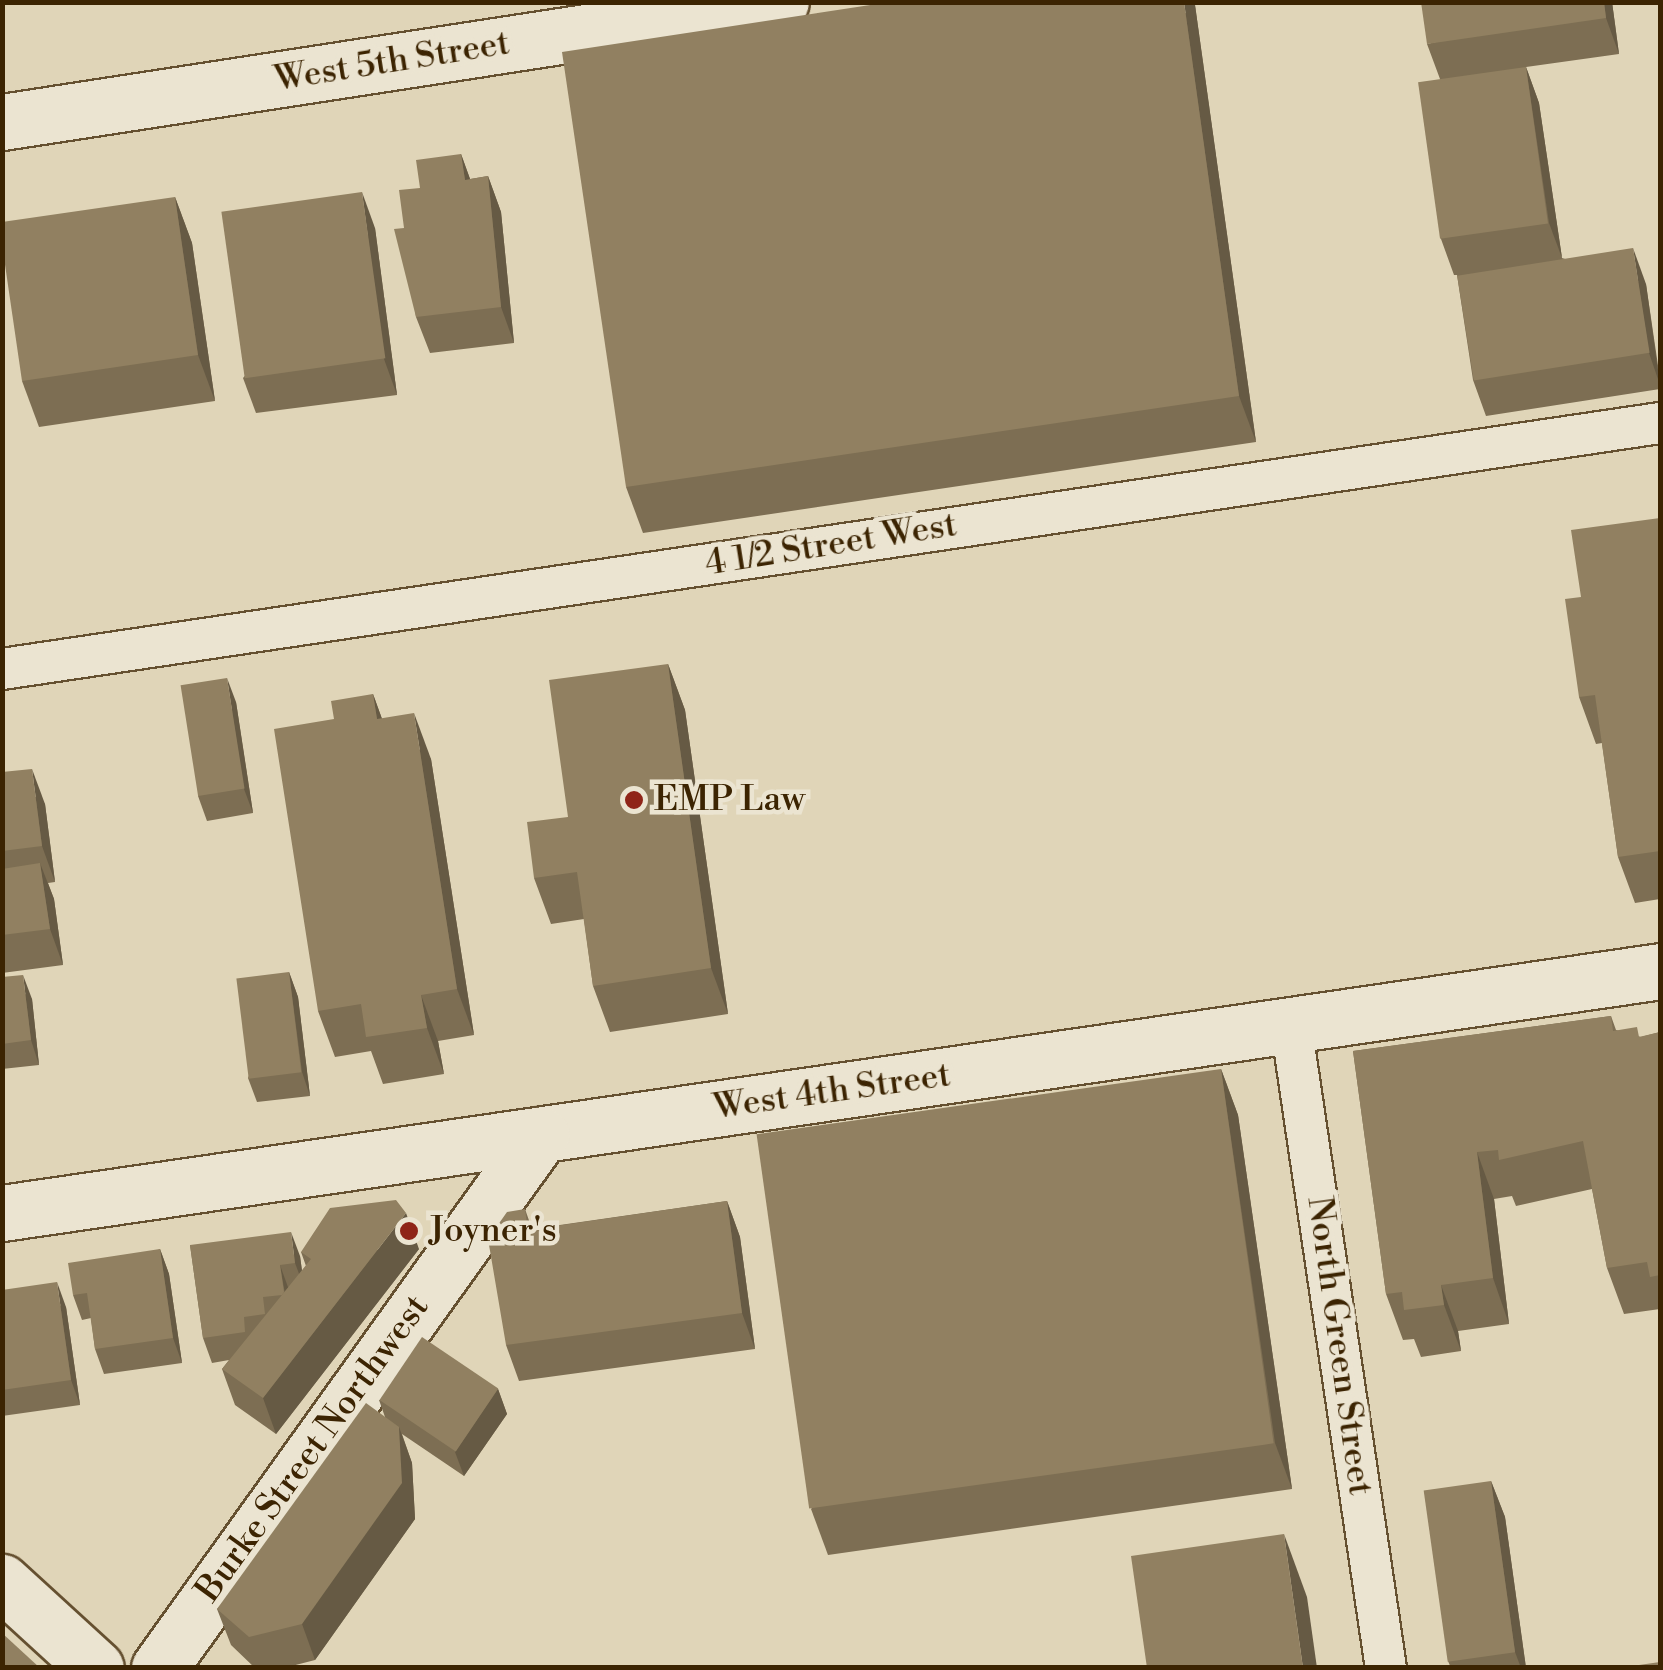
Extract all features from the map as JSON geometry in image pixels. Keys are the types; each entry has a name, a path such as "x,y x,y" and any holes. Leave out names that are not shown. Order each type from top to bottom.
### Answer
{"street":[{"name":"West 5th Street","path":"2,122 782,2"},
{"name":"4 1/2 Street West","path":"2,669 1660,422"},
{"name":"West 4th Street","path":"2,1214 1660,971"},
{"name":"North Green Street","path":"1292,1025 1386,1668"},
{"name":"Burke Street Northwest","path":"159,1668 541,1135"},
{"path":"2,1582 96,1668"}],"building":[{"path":"890,2 1184,2 1239,396 626,487 562,52"},
{"path":"1421,2 1604,2 1606,18 1427,44"},
{"path":"1526,67 1548,223 1440,239 1418,82"},
{"path":"461,154 465,180 488,176 501,307 416,317 394,229 404,228 399,190 420,188 416,160"},
{"path":"362,192 385,358 245,378 221,212"},
{"path":"175,197 198,355 22,381 2,222"},
{"path":"1633,248 1650,353 1474,381 1457,276"},
{"path":"1660,518 1660,851 1618,857 1595,695 1579,697 1565,599 1581,597 1571,530"},
{"path":"668,664 711,968 593,986 577,872 534,878 527,822 568,817 549,680"},
{"path":"227,678 245,789 198,796 181,685"},
{"path":"373,694 377,719 414,713 457,989 421,995 427,1028 366,1037 361,1004 318,1011 274,729 334,719 331,701"},
{"path":"32,769 42,846 2,851 2,772"},
{"path":"40,863 50,929 2,935 2,869"},
{"path":"289,972 301,1072 249,1079 236,978"},
{"path":"23,975 31,1040 2,1044 2,977"},
{"path":"1611,1016 1613,1031 1637,1027 1639,1037 1660,1032 1660,1275 1650,1277 1647,1262 1607,1268 1583,1141 1499,1160 1498,1150 1477,1152 1493,1278 1441,1285 1444,1305 1404,1310 1402,1292 1386,1294 1353,1051"},
{"path":"1221,1069 1274,1443 809,1509 757,1134"},
{"path":"396,1200 406,1213 263,1398 222,1369 311,1259 301,1252 330,1208"},
{"path":"727,1201 742,1313 506,1345 488,1239 507,1212 525,1209 528,1230"},
{"path":"291,1232 295,1263 280,1265 282,1295 263,1297 265,1314 244,1317 245,1332 203,1338 190,1245"},
{"path":"160,1249 173,1338 95,1349 87,1293 73,1295 68,1263"},
{"path":"57,1282 71,1380 2,1390 2,1290"},
{"path":"422,1337 498,1388 456,1451 380,1400"},
{"path":"366,1403 399,1427 402,1483 302,1624 249,1637 217,1609"},
{"path":"1491,1481 1515,1652 1448,1662 1424,1490"},
{"path":"1284,1534 1303,1668 1147,1668 1131,1556"},
{"path":"2,1633 40,1668 2,1668"},
{"path":"1660,1662 1660,1668 1618,1668"}],"place":[{"name":"EMP Law","path":"634,800"},
{"name":"Joyner's","path":"409,1231"}]}
